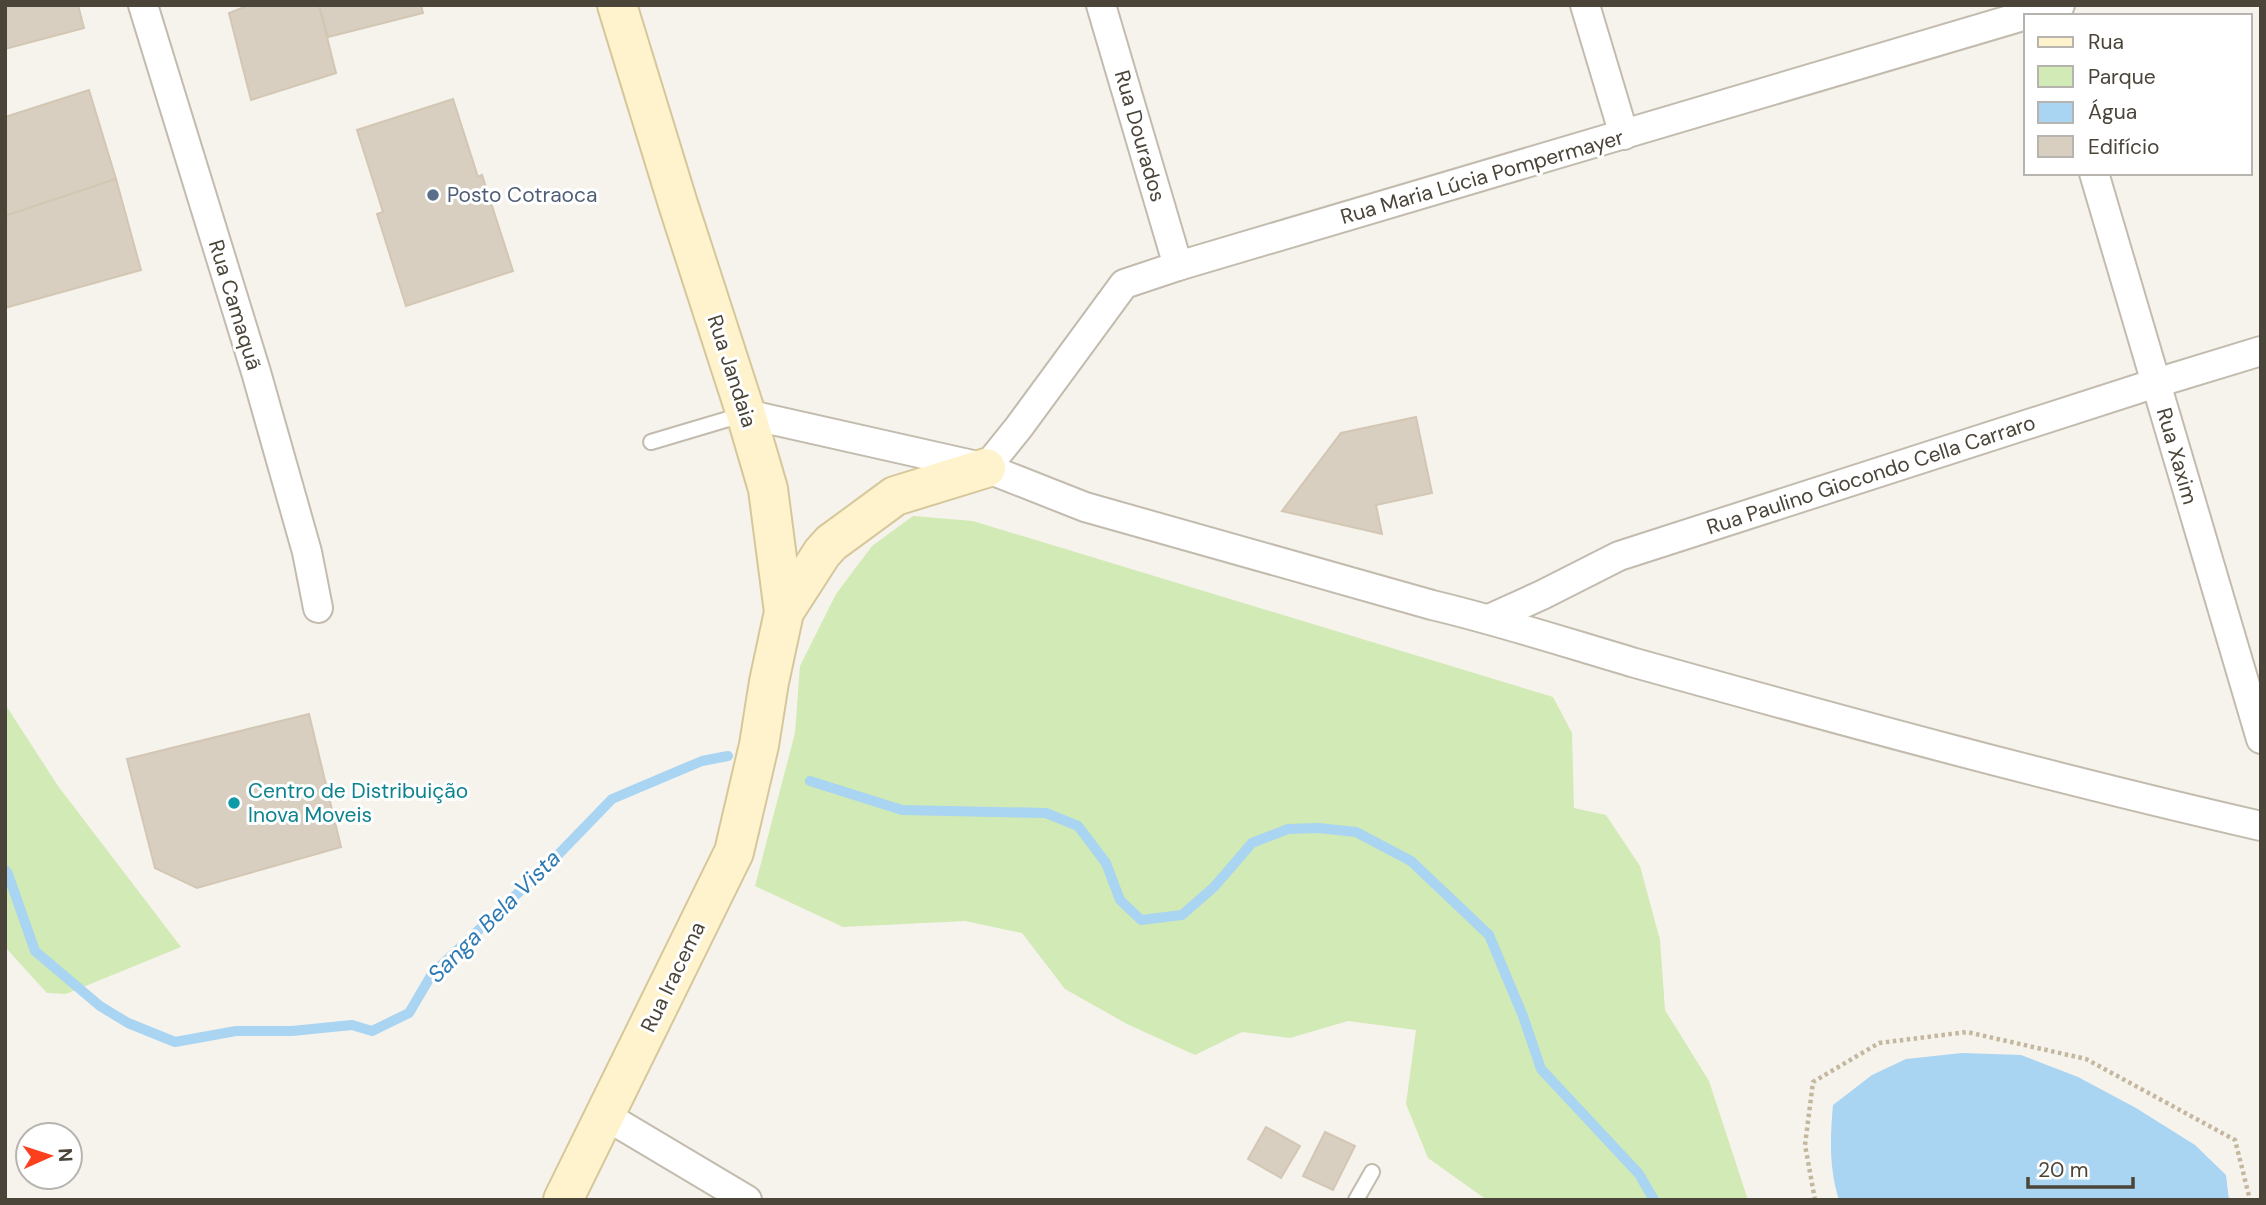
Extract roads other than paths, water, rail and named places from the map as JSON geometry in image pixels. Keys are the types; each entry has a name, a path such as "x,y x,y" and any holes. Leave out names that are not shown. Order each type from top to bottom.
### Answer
{"street":[{"name":"Rua Camaquã","path":"143,5 256,372 307,552 318,608"},
{"name":"Rua Jandaia","path":"617,5 768,489 785,612 769,682 759,745"},
{"name":"Rua Dourados","path":"1101,5 1178,267"},
{"path":"1585,5 1624,135"},
{"name":"Rua Maria Lúcia Pompermayer","path":"2032,14 2049,9"},
{"name":"Rua Maria Lúcia Pompermayer","path":"986,468 1124,284 2024,16"},
{"name":"Rua Xaxim","path":"2095,175 2261,739"},
{"name":"Rua Paulino Giocondo Cella Carraro","path":"1489,618 1619,556 2261,351"},
{"path":"746,414 986,468 1085,507 1432,605 1489,618 1633,662 2111,792 2261,826"},
{"path":"785,612 822,552 895,496 986,468"},
{"name":"Rua Iracema","path":"563,1200 734,852 759,745"},
{"path":"606,1116 747,1200"}],"lane":[{"path":"651,442 746,414"},
{"path":"1356,1200 1372,1172"}],"water":[{"path":"1962,1053 2021,1055 2078,1077 2136,1108 2195,1145 2226,1175 2229,1200 1839,1200 1831,1153 1833,1105 1872,1075 1906,1059"}],"waterway":[{"name":"Sanga Bela Vista","path":"5,870 35,951 100,1006 128,1023 175,1042 236,1031 292,1031 352,1025 372,1031 409,1013 432,974 552,861 612,799 702,761 728,756"},
{"name":"Sanga Bela Vista","path":"810,781 902,810 1046,813 1078,826 1106,863 1120,900 1141,920 1182,915 1214,887 1252,843 1288,829 1318,828 1356,832 1411,861 1489,935 1523,1016 1541,1069 1639,1174 1654,1200"}],"place":[{"name":"Posto Cotraoca","path":"433,195"},
{"name":"Centro de Distribuição Inova Moveis","path":"234,803"}]}
